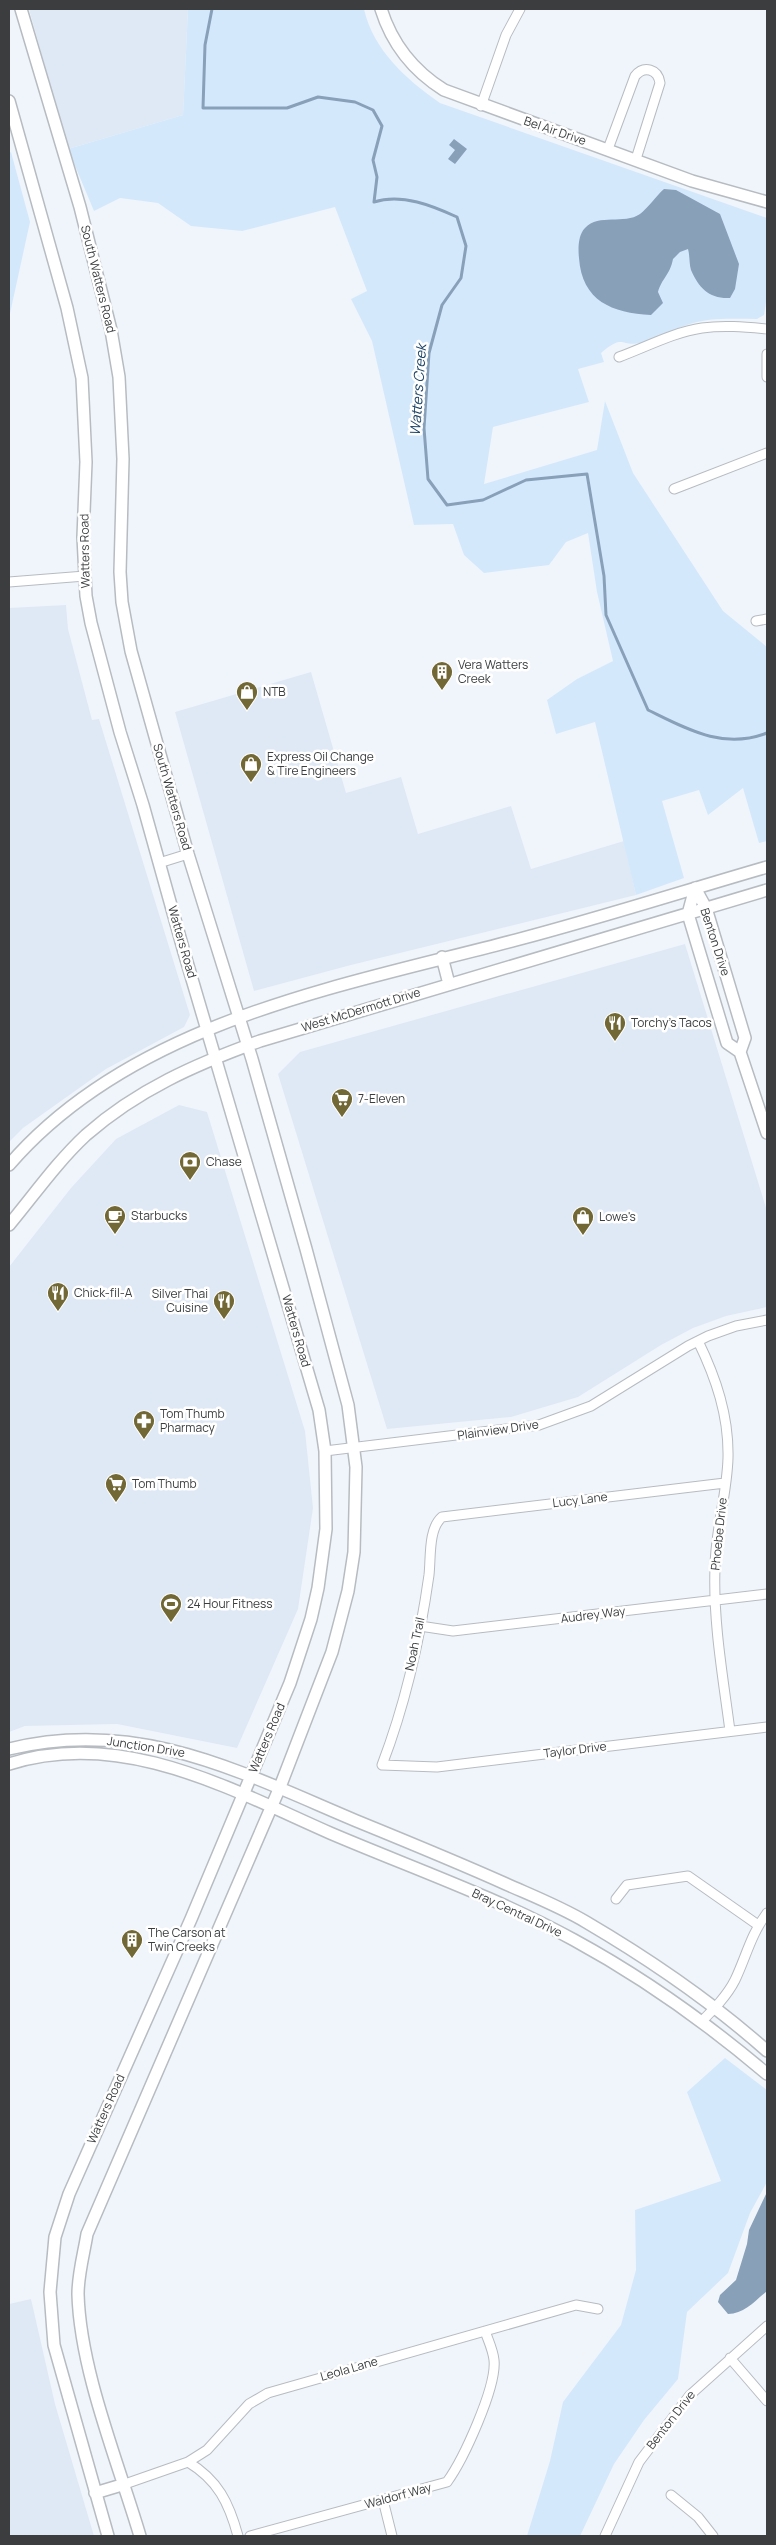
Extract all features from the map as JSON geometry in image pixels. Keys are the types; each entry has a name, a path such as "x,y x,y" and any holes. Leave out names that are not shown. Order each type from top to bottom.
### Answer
{"main road":[{"name":"South Watters Road","path":"21,9 80,207 111,330 122,404 119,556 122,602 131,651 188,854 238,1018"},
{"name":"Bel Air Drive","path":"380,9 389,32 416,70 444,90 481,106 608,149 692,181 767,202"},
{"name":"Watters Road","path":"9,101 68,308 82,378 86,462 83,537 85,576 88,610 98,655 319,1410 326,1451 326,1529 316,1596 290,1682 191,1919 69,2194 55,2237 50,2292 54,2345 108,2536"},
{"path":"9,1165 56,1119 94,1090 144,1060 207,1030 238,1018 442,957 517,940 767,866"},
{"name":"Benton Drive","path":"695,888 706,908 745,1038 740,1052"},
{"name":"Benton Drive","path":"695,888 688,914 727,1043 740,1052 767,1133"},
{"name":"West McDermott Drive","path":"11,1218 58,1164 107,1118 150,1088 216,1057 247,1045 767,890"},
{"path":"442,957 449,984"},
{"path":"140,2536 92,2381 81,2330 78,2292 87,2234 280,1786 332,1652 348,1591 354,1552 357,1503 355,1447 348,1404 238,1018"},
{"name":"Junction Drive","path":"9,1749 56,1742 100,1740 130,1742 194,1755 250,1775"},
{"path":"69,1755 79,1750 116,1750 130,1742"},
{"name":"Junction Drive","path":"9,1764 20,1760 103,1753 164,1764 201,1776 244,1794"},
{"name":"Bray Central Drive","path":"250,1775 445,1857 585,1921 667,1974 767,2051"},
{"name":"Bray Central Drive","path":"244,1794 330,1833 437,1876 574,1940 652,1987 735,2047 767,2074"},
{"path":"95,2493 125,2484"}],"street":[{"path":"481,106 506,35 520,9"},
{"path":"608,149 634,76 641,70 650,70 658,75 660,83 636,159"},
{"path":"619,357 700,328 732,326 767,329"},
{"path":"767,354 767,377"},
{"path":"674,489 767,453"},
{"path":"9,582 85,576"},
{"path":"756,621 767,620"},
{"path":"159,862 188,854"},
{"name":"Plainview Drive","path":"326,1451 513,1430 539,1425 591,1406 698,1340 736,1326 767,1320"},
{"name":"Phoebe Drive","path":"698,1340 711,1367 726,1423 728,1458 715,1568 719,1645 730,1731"},
{"name":"Lucy Lane","path":"437,1521 442,1517 451,1515 725,1483"},
{"name":"Noah Trail","path":"382,1765 405,1694 420,1626 437,1521"},
{"name":"Audrey Way","path":"420,1626 453,1631 767,1594"},
{"name":"Taylor Drive","path":"382,1765 437,1767 767,1727"},
{"path":"616,1899 627,1885 688,1876 758,1925"},
{"path":"701,2022 714,2009 735,1980 744,1952 758,1925 767,1914"},
{"name":"Leola Lane","path":"125,2484 188,2462 207,2450 249,2404 268,2393 576,2305 598,2309"},
{"name":"Benton Drive","path":"605,2536 639,2462 690,2395 767,2326"},
{"name":"Waldorf Way","path":"250,2536 447,2482 464,2456 491,2383 494,2360 485,2331"},
{"path":"730,2358 767,2401"},
{"path":"188,2462 204,2472 216,2484 233,2520 238,2536"},
{"path":"671,2495 698,2517 713,2536"},
{"path":"383,2500 392,2536"}],"shaded area":[{"path":"29,9 188,9 183,115 68,149"},
{"path":"188,9 364,9 368,24 383,51 404,74 440,103 767,218 767,296 764,315 757,319 722,319 695,322 640,343 618,342 608,347 601,353 604,362 578,369 589,402 493,427 484,484 597,450 605,401 633,473 723,611 767,647 767,841 759,843 743,788 708,815 699,790 662,801 684,878 636,895 595,722 556,734 547,700 577,679 613,661 597,592 588,533 566,542 549,565 484,573 464,555 453,524 414,525 372,341 351,299 367,291 335,207 242,231 191,226 158,203 120,198 94,211 68,149 183,115"},
{"path":"454,139 467,149 455,164 448,159 455,150 449,145"},
{"path":"11,152 30,222 9,318 9,153"},
{"path":"664,189 676,190 720,214 739,264 735,289 730,298 723,298 716,297 701,287 691,270 688,249 680,252 673,259 658,292 663,303 651,315 637,314 612,307 602,302 586,285 581,273 579,258 581,234 585,228 597,221 627,219 640,214"},
{"path":"66,605 68,629 92,720 99,719 190,1015 184,1027 106,1069 23,1128 9,1142 9,608"},
{"path":"311,672 346,793 401,777 418,834 511,806 531,869 624,841 636,895 351,965 254,991 175,712"},
{"path":"685,944 767,1211 767,1307 726,1316 693,1328 661,1345 578,1397 511,1417 387,1429 278,1074 300,1052"},
{"path":"179,1105 207,1112 305,1431 313,1508 298,1609 237,1748 117,1724 25,1726 9,1732 9,1267 71,1188 116,1139"},
{"path":"725,2058 767,2090 767,2182 750,2213 728,2273 687,2312 678,2379 644,2420 614,2464 580,2536 527,2536 550,2461 563,2402 621,2325 636,2270 635,2210 721,2181 687,2092"},
{"path":"767,2192 767,2291 754,2303 739,2312 728,2314 718,2302 720,2295 736,2280 747,2244 749,2230"},
{"path":"31,2299 55,2404 94,2536 9,2536 9,2304"}],"waterway":[{"name":"Watters Creek","path":"212,9 205,45 203,108 287,108 318,97 355,102 373,110 382,126 373,160 377,177 374,202 395,199 406,200 428,205 457,217 466,246 461,278 442,305 429,353 424,428 428,479 447,505 483,500 526,480 587,474 604,576 606,615 648,710 691,730 720,738 751,738 767,733"}],"place":[{"name":"Vera Watters Creek","path":"442,691"},
{"name":"NTB","path":"247,711"},
{"name":"Express Oil Change & Tire Engineers","path":"251,783"},
{"name":"Torchy's Tacos","path":"615,1042"},
{"name":"7-Eleven","path":"342,1118"},
{"name":"Chase","path":"190,1181"},
{"name":"Starbucks","path":"115,1235"},
{"name":"Lowe's","path":"583,1236"},
{"name":"Chick-fil-A","path":"58,1312"},
{"name":"Silver Thai Cuisine","path":"224,1320"},
{"name":"Tom Thumb Pharmacy","path":"144,1440"},
{"name":"Tom Thumb","path":"116,1503"},
{"name":"24 Hour Fitness","path":"171,1623"},
{"name":"The Carson at Twin Creeks","path":"132,1959"}]}
